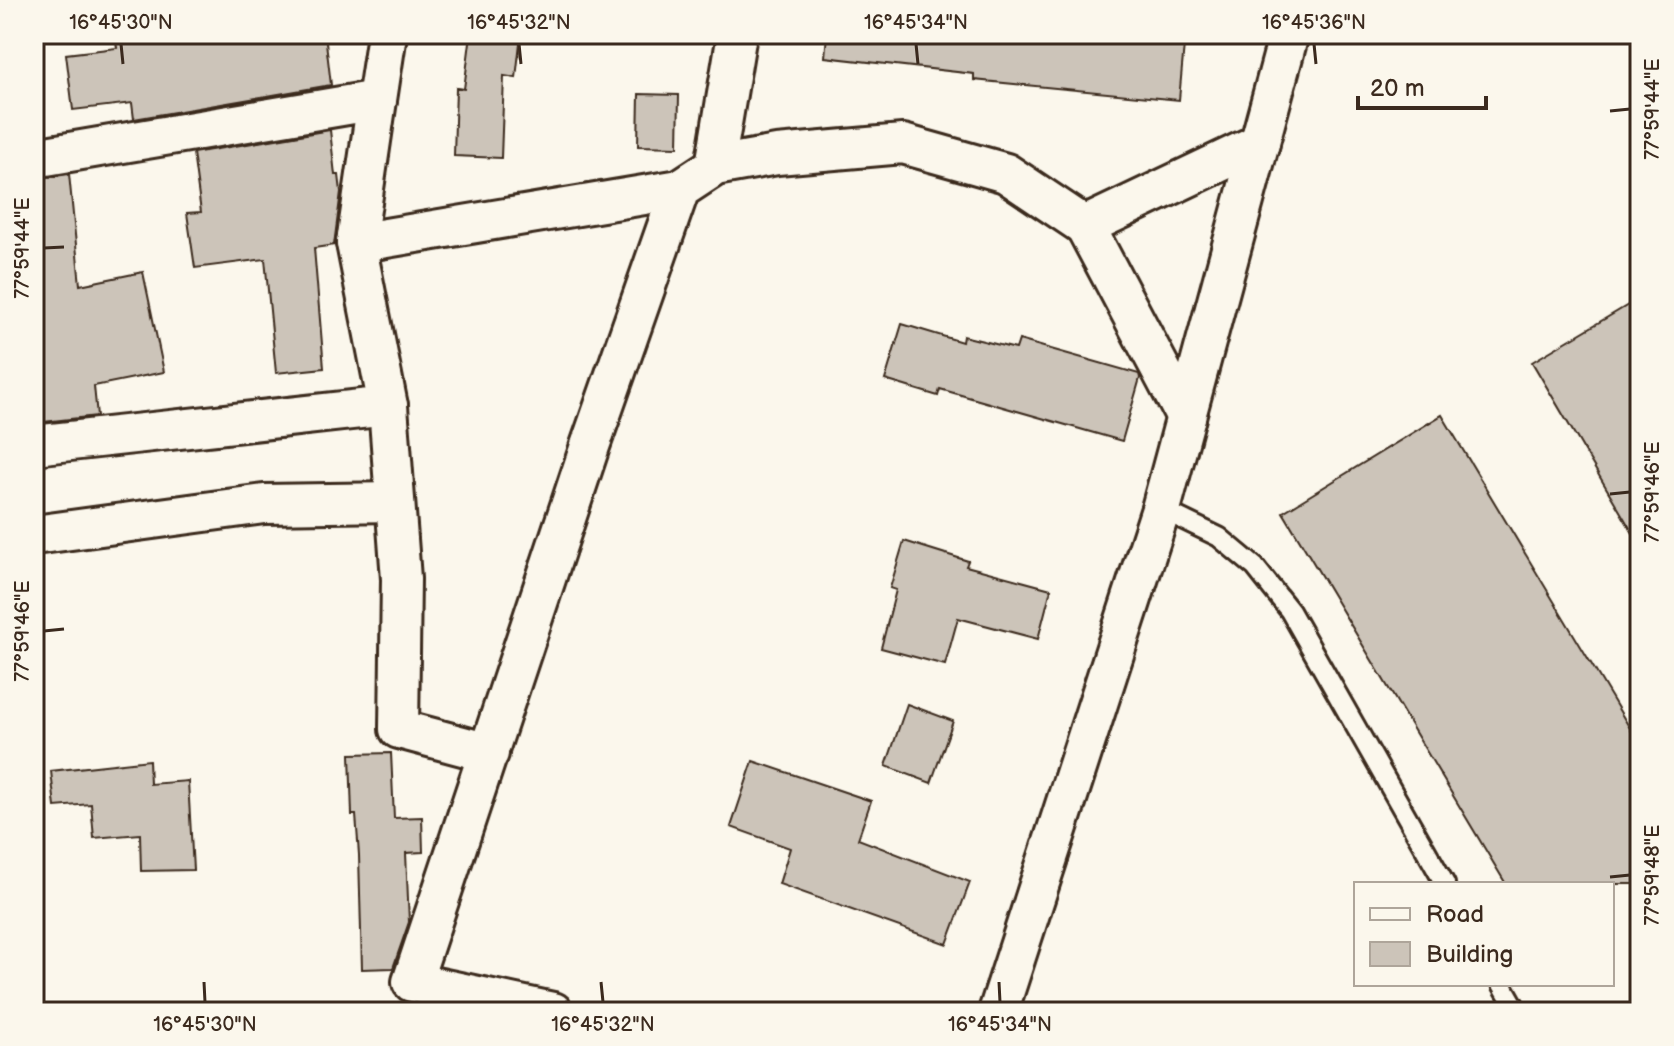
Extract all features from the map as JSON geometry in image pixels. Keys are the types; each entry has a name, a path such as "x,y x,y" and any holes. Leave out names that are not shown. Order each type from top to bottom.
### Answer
{"street":[{"path":"387,34 356,243 388,406 401,579 399,729 489,753"},
{"path":"715,166 737,34"},
{"path":"998,1012 1161,509 1289,34"},
{"path":"34,158 377,100"},
{"path":"1085,226 1260,143"},
{"path":"356,243 680,189 715,166 777,155 903,144 1006,173 1085,226 1186,417"},
{"path":"553,1012 412,982 590,446 680,189"},
{"path":"34,445 388,406"},
{"path":"34,535 264,504 395,502"}],"lane":[{"path":"1161,509 1219,537 1255,567 1290,611 1444,882"},
{"path":"1503,986 1513,1010"}],"building":[{"path":"115,34 163,34 164,46 277,34 325,34 331,85 134,119 132,103 73,110 66,54 117,48"},
{"path":"471,34 521,34 516,78 504,76 501,158 454,156 456,88 464,89"},
{"path":"827,34 1185,34 1179,100 974,80 974,74 825,57"},
{"path":"639,94 679,95 678,147 638,146"},
{"path":"330,130 335,175 339,175 341,192 334,245 314,248 324,368 276,373 265,259 195,268 187,213 201,212 193,153"},
{"path":"69,174 80,285 143,272 164,372 94,386 97,416 34,423 34,345 41,344 34,281 34,179"},
{"path":"1640,298 1640,545 1532,362"},
{"path":"902,324 962,342 963,336 1016,349 1019,340 1139,374 1122,441 940,389 938,396 885,380"},
{"path":"1442,415 1640,745 1640,884 1505,882 1283,512"},
{"path":"904,541 968,561 966,566 1051,589 1038,639 958,618 945,665 881,648 896,590 890,588"},
{"path":"907,704 953,721 931,783 886,766"},
{"path":"391,753 394,818 422,817 423,852 406,853 409,922 393,968 362,969 359,855 356,815 352,815 350,754"},
{"path":"149,760 150,784 188,781 193,870 141,871 140,834 94,838 91,804 55,807 51,771"},
{"path":"753,761 871,801 858,839 970,882 947,944 779,884 790,848 731,827"}]}
